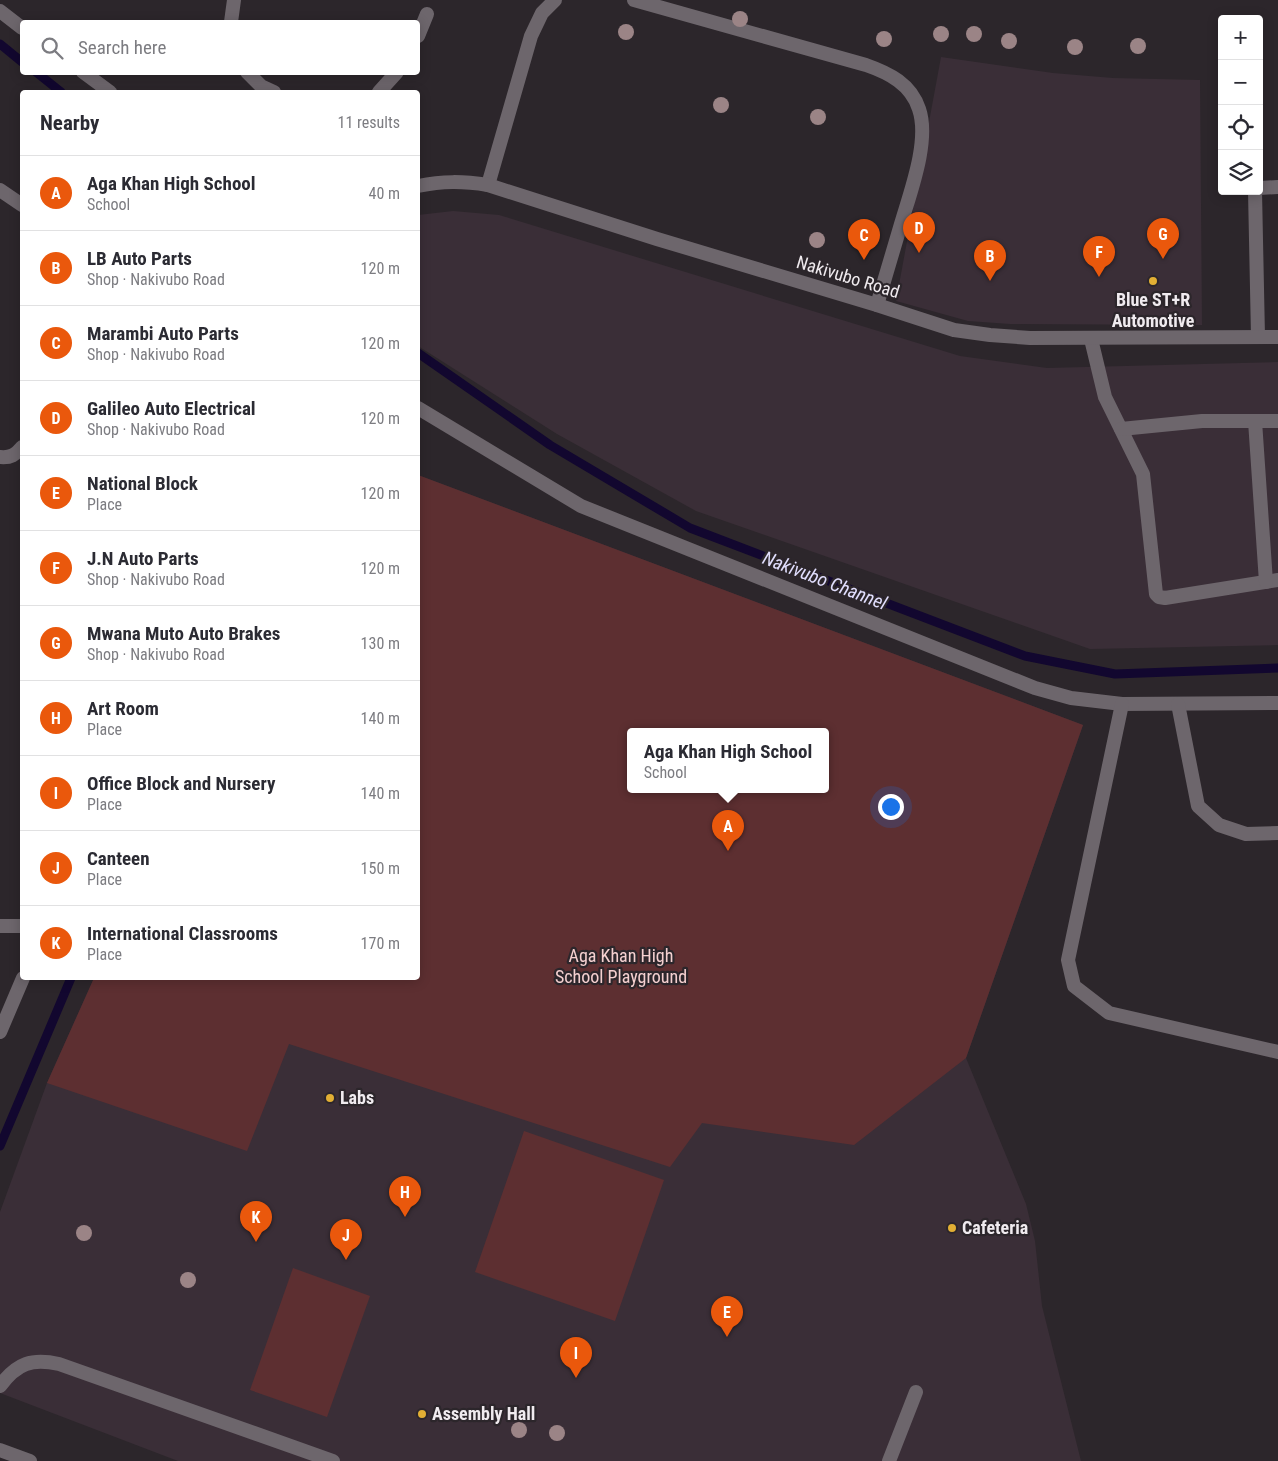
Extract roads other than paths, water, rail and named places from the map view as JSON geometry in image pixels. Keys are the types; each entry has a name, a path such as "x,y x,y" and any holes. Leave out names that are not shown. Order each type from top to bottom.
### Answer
{"street":[{"path":"231,20 234,0"},
{"path":"488,185 531,36 542,13 554,0"},
{"path":"634,0 866,65 886,72 905,86 913,96 919,109 922,141 915,176 877,305"},
{"path":"0,11 20,26"},
{"path":"420,32 428,14"},
{"path":"87,75 107,90"},
{"path":"250,75 261,86 270,90"},
{"path":"381,90 394,75"},
{"name":"Nakivubo Road","path":"420,186 444,181 488,185 954,330 1030,338 1278,337"},
{"path":"1263,188 1278,187"},
{"path":"0,190 20,204"},
{"path":"1255,195 1258,337"},
{"path":"1091,339 1105,396 1143,474 1156,594 1159,597 1165,598 1272,581 1255,421"},
{"path":"420,409 581,506 1035,688 1071,698 1122,704 1278,703"},
{"path":"1121,429 1202,421 1278,421"},
{"path":"0,457 9,458 20,450"},
{"path":"1122,704 1068,960 1074,986 1109,1013 1278,1052"},
{"path":"1178,704 1198,806 1219,825 1246,834 1278,833"},
{"path":"0,926 20,926"},
{"path":"0,1032 23,980"},
{"path":"0,1386 10,1373 22,1365 33,1361 47,1361 333,1461"},
{"path":"889,1461 916,1392"},
{"path":"0,1450 30,1461"}],"waterway":[{"name":"Nakivubo Channel","path":"0,44 20,60"},
{"name":"Nakivubo Channel","path":"40,75 58,90"},
{"name":"Nakivubo Channel","path":"420,354 550,445 690,528 1025,656 1115,674 1278,668"},
{"path":"0,1146 70,980"}],"place":[{"name":"Galileo Auto Electrical","path":"919,253"},
{"name":"Mwana Muto Auto Brakes","path":"1163,259"},
{"name":"Marambi Auto Parts","path":"864,260"},
{"name":"J.N Auto Parts","path":"1099,277"},
{"name":"LB Auto Parts","path":"990,281"},
{"name":"Blue ST+R Automotive","path":"1153,281"},
{"name":"Aga Khan High School","path":"728,851"},
{"name":"Labs","path":"330,1098"},
{"name":"Art Room","path":"405,1217"},
{"name":"Cafeteria","path":"952,1228"},
{"name":"International Classrooms","path":"256,1242"},
{"name":"Canteen","path":"346,1260"},
{"name":"National Block","path":"727,1337"},
{"name":"Office Block and Nursery","path":"576,1378"},
{"name":"Assembly Hall","path":"422,1414"}],"park label":[{"name":"Aga Khan High School Playground","path":"621,966"}]}
